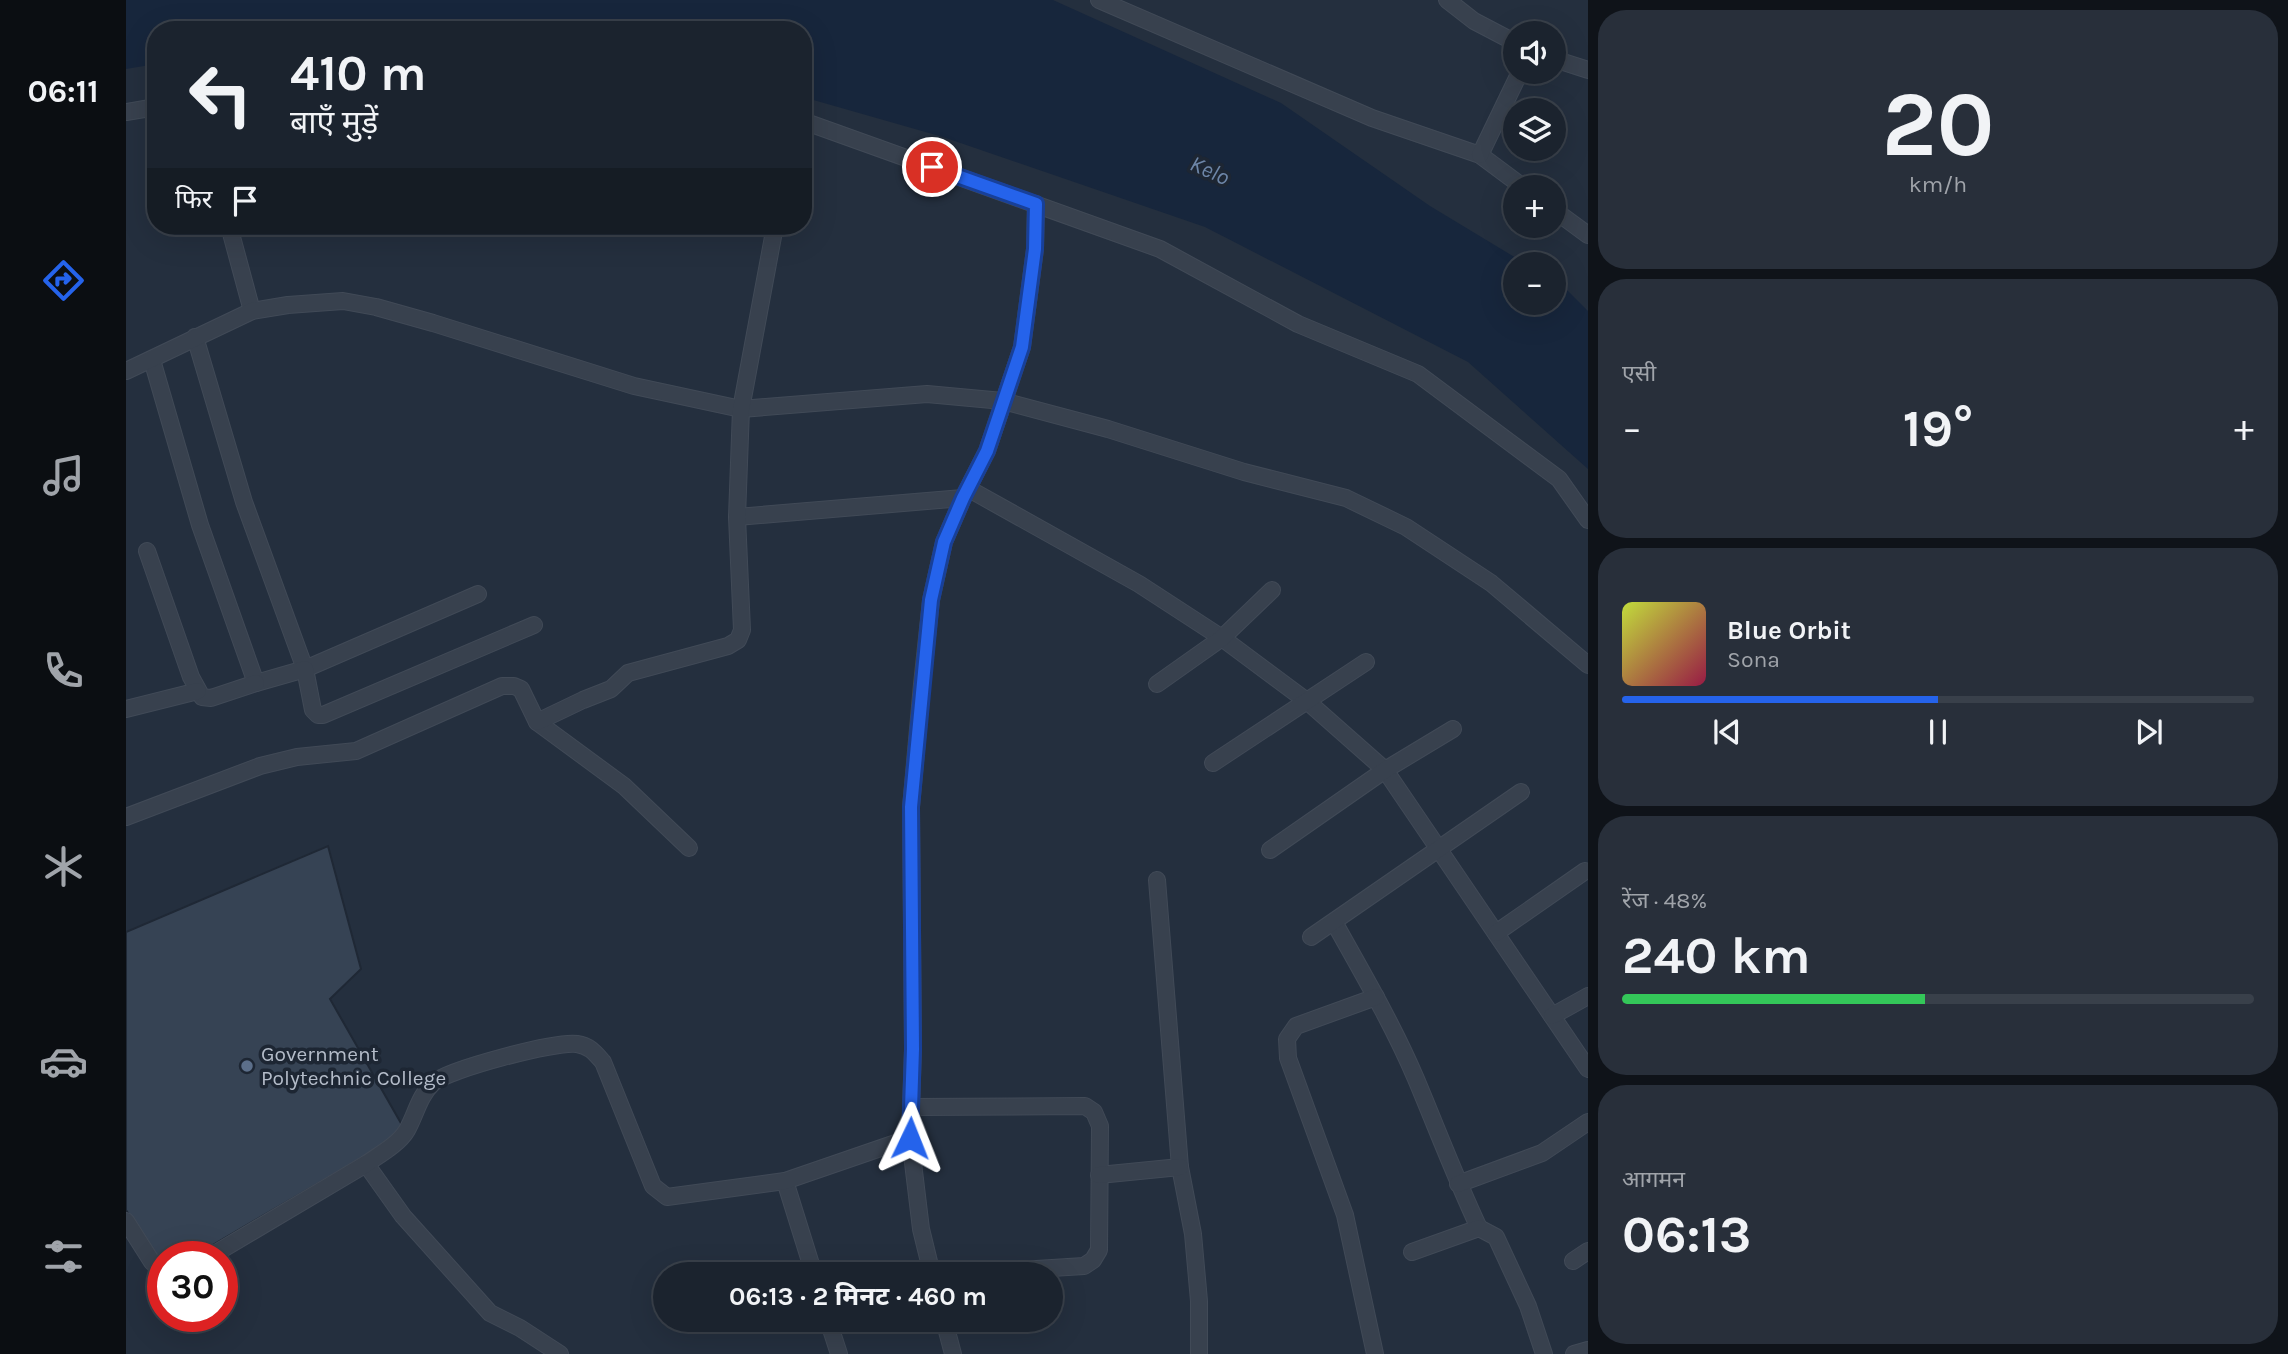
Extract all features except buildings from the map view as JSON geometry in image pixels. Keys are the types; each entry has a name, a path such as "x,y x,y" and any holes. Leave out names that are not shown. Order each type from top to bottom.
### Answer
{"street":[{"path":"1098,0 1372,118 1480,155 1508,175"},
{"path":"1447,0 1474,21 1503,36"},
{"path":"1566,62 1588,69"},
{"path":"1480,155 1514,84"},
{"path":"126,112 147,108"},
{"path":"812,124 1160,249 1298,324 1418,374 1559,479 1588,520"},
{"path":"929,1262 921,1229 910,1138 911,807 931,600 944,542 987,451 1022,347 1035,249 1036,204"},
{"path":"1566,219 1588,235"},
{"path":"232,235 253,311"},
{"path":"537,722 611,689 628,673 729,646 738,640 742,630 737,517 741,410 773,235"},
{"path":"126,372 253,311 342,301 376,307 634,386 741,410 927,394 1003,401 1108,429 1244,472 1346,498 1406,527 1491,583 1588,665"},
{"path":"195,337 244,502 304,669 313,710 318,715 534,625"},
{"path":"152,360 200,525 256,683"},
{"path":"737,517 966,494 1139,583 1222,638 1308,702 1385,770 1588,1069"},
{"path":"146,551 202,697 211,698 304,669 478,594"},
{"path":"1157,684 1222,638 1272,590"},
{"path":"1213,764 1366,662"},
{"path":"126,817 260,766 296,757 356,751 502,686 514,686 522,689 537,722 624,786 689,848"},
{"path":"126,709 198,691"},
{"path":"1270,850 1385,770 1453,729"},
{"path":"1311,937 1521,792"},
{"path":"1496,933 1585,871"},
{"path":"1157,880 1180,1167 1193,1234 1199,1301 1199,1354"},
{"path":"1334,922 1376,997 1415,1077 1458,1184 1479,1228 1496,1237 1528,1306 1544,1354"},
{"path":"1552,1016 1588,996"},
{"path":"1375,1354 1345,1214 1288,1058 1287,1040 1296,1026 1376,997"},
{"path":"236,1241 366,1164 406,1132 419,1102 433,1083 451,1072 505,1057 576,1044 591,1048 603,1062 653,1186 667,1197 785,1181 910,1138"},
{"path":"911,1107 1086,1107 1094,1112 1100,1126 1099,1250 1093,1260 1084,1266 1063,1267"},
{"path":"1458,1184 1542,1153 1588,1122"},
{"path":"366,1164 403,1216 490,1312 561,1354"},
{"path":"1099,1175 1180,1167"},
{"path":"785,1181 810,1262"},
{"path":"126,1221 147,1254"},
{"path":"1412,1252 1479,1228"},
{"path":"1573,1261 1588,1251"},
{"path":"832,1332 839,1354"},
{"path":"947,1332 953,1354"},
{"path":"1574,1354 1588,1350"}],"water":[{"name":"Kelo","path":"126,0 1053,0 1281,103 1430,206 1506,252 1503,252 1503,315 1566,315 1566,289 1588,311 1588,469 1468,362 1205,227 943,137 812,100 812,21 147,21 147,66 126,69"}],"place":[{"name":"Government Polytechnic College","path":"247,1066"}],"route":[{"path":"910,1138 913,1049 911,807 931,600 944,542 987,451 1022,347 1035,249 1036,204 932,167"}]}
